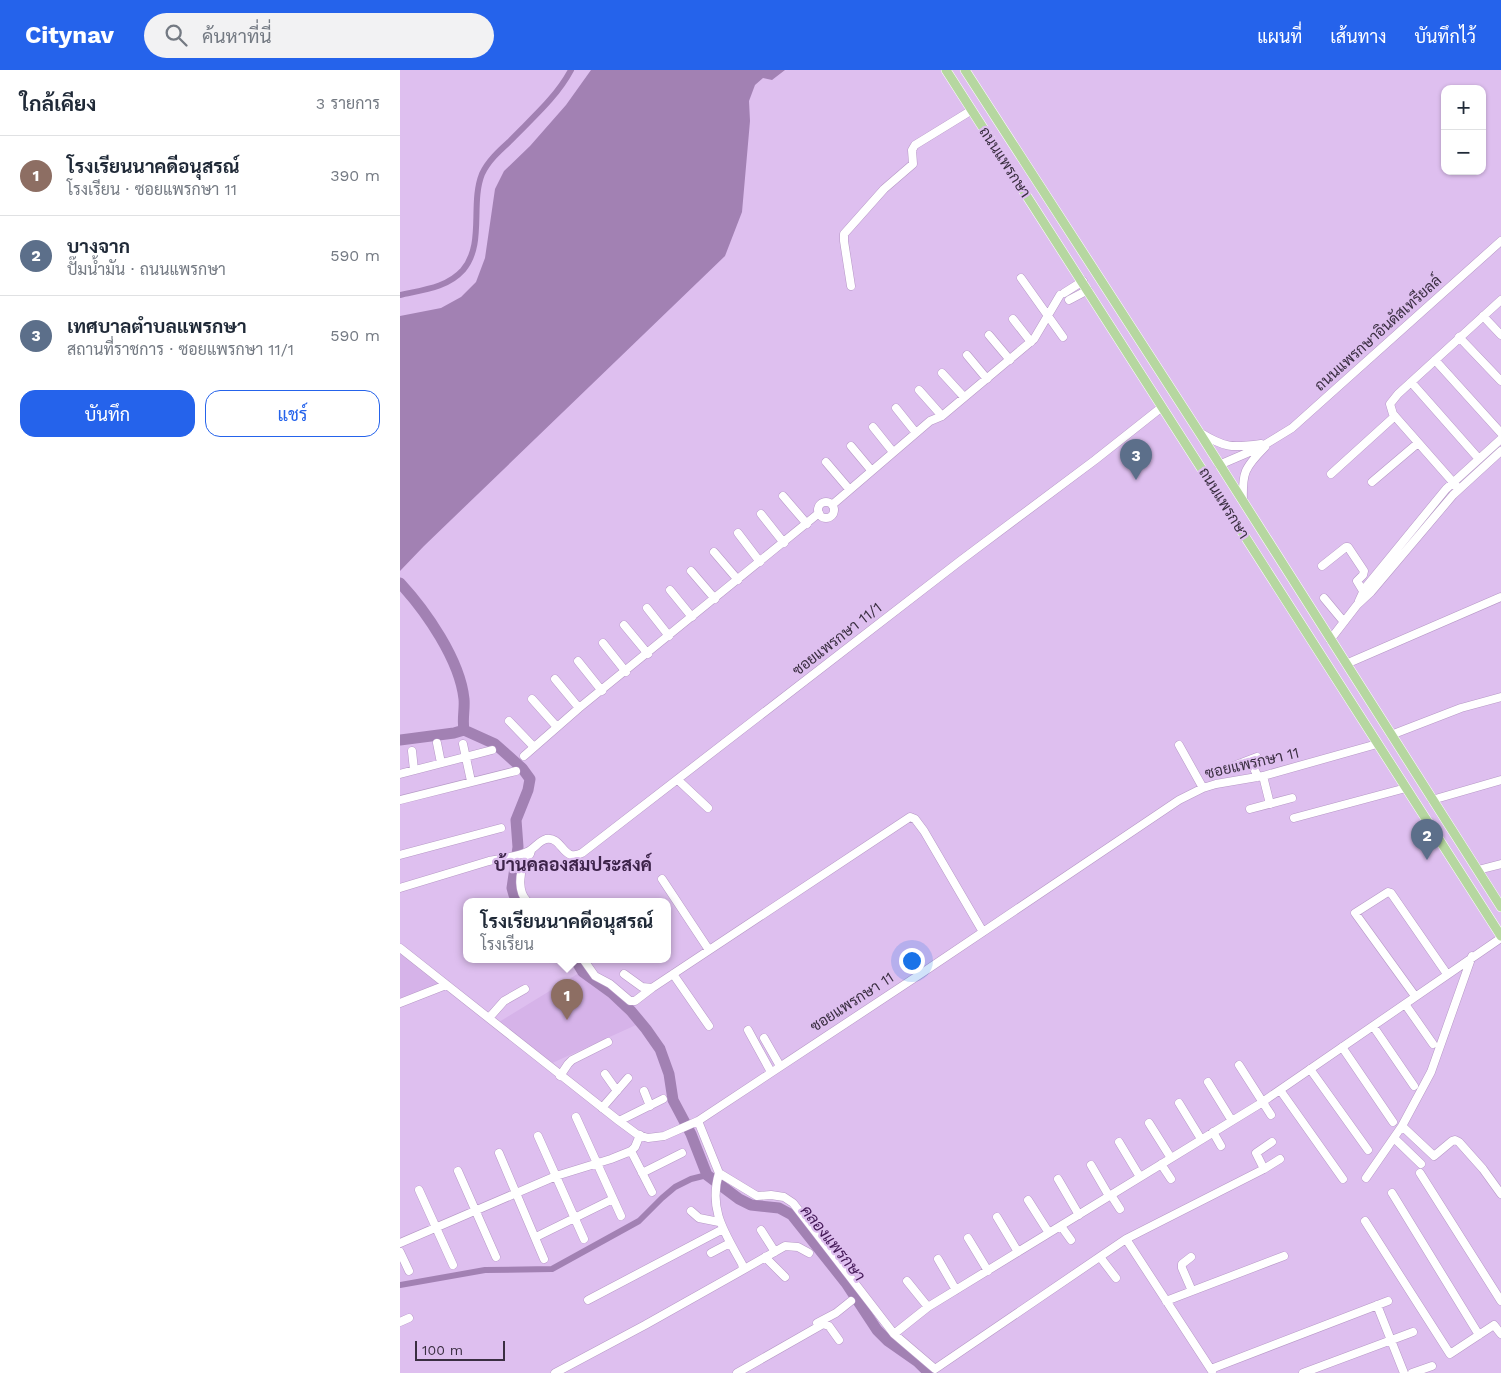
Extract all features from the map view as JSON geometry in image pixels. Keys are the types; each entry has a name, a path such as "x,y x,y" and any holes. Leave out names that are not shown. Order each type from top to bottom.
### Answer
{"main road":[{"name":"ถนนแพรกษา","path":"946,70 1501,937"},
{"name":"ถนนแพรกษา","path":"967,71 1501,906"},
{"path":"1013,173 1026,164"}],"street":[{"path":"851,286 844,234 884,189 913,164 912,150 915,145 972,110"},
{"name":"ถนนแพรกษาอินดัสเทรียลล์","path":"1219,465 1270,442 1292,428 1501,241"},
{"path":"1021,278 1063,337"},
{"path":"524,756 533,746 579,708 626,672 819,513 824,517 831,515 834,512 832,504 849,489 930,421 942,416 1031,342 1048,315 1082,281"},
{"path":"1063,299 1088,290"},
{"path":"1459,489 1395,416 1390,404 1411,382 1501,300"},
{"path":"1483,316 1501,335"},
{"path":"1013,319 1031,342"},
{"path":"989,335 1010,360"},
{"path":"1459,338 1501,381"},
{"path":"967,355 987,379"},
{"path":"1435,360 1501,433"},
{"path":"942,373 964,397"},
{"path":"1411,382 1479,460"},
{"path":"919,390 942,416"},
{"name":"ซอยแพรกษา 11/1","path":"529,851 543,840 548,839 556,842 568,854 577,856 1162,407"},
{"path":"896,408 916,433"},
{"path":"1331,474 1395,416"},
{"path":"873,427 893,452"},
{"name":"ถนนแพรกษาอินดัสเทรียลล์","path":"1199,432 1217,443 1235,448 1270,442"},
{"path":"1330,640 1357,605 1371,592 1446,489 1501,439"},
{"name":"ถนนแพรกษาอินดัสเทรียลล์","path":"1244,503 1242,483 1246,469 1270,442"},
{"path":"1372,482 1418,443"},
{"path":"851,446 871,470"},
{"path":"1357,605 1363,591 1413,536 1459,489 1499,456"},
{"path":"826,462 849,489"},
{"path":"783,496 807,524"},
{"path":"760,514 784,543"},
{"path":"738,533 760,562"},
{"path":"1322,566 1348,547 1364,571 1364,575 1356,581 1363,591"},
{"path":"714,552 738,580"},
{"path":"691,571 715,599"},
{"path":"670,590 692,617"},
{"path":"1346,664 1501,596"},
{"path":"1324,598 1344,622"},
{"path":"646,608 669,636"},
{"path":"624,625 648,654"},
{"path":"603,642 626,672"},
{"path":"578,661 602,691"},
{"path":"555,679 579,708"},
{"path":"1391,735 1461,708 1501,696"},
{"path":"532,699 557,727"},
{"path":"509,721 533,746"},
{"path":"437,744 441,763"},
{"path":"463,744 471,781"},
{"name":"ซอยแพรกษา 11","path":"640,1136 656,1138 695,1122 1179,800 1203,788 1260,776 1377,744"},
{"path":"1179,745 1203,788"},
{"path":"400,774 492,750"},
{"path":"412,751 414,770"},
{"path":"1224,770 1254,758 1270,804"},
{"path":"400,800 516,771"},
{"path":"678,780 708,808"},
{"path":"1432,800 1501,780"},
{"path":"1294,818 1406,788"},
{"path":"1250,809 1292,798"},
{"path":"585,963 595,976 610,984 630,1001 635,1002 652,988 708,950 912,816 919,823 935,848 983,932"},
{"path":"400,854 501,828"},
{"path":"400,888 529,851 530,855 524,863 520,886 525,898"},
{"path":"1478,870 1501,864"},
{"path":"662,879 708,950"},
{"path":"1415,996 1355,913 1380,896 1388,892 1391,893 1448,974"},
{"path":"894,1334 928,1308 956,1290 1262,1102 1501,937"},
{"path":"400,948 560,1076 640,1136 631,1151 556,1176 400,1244"},
{"path":"1366,1178 1402,1126 1431,1072 1472,956"},
{"path":"624,974 642,987 652,988"},
{"path":"673,974 710,1026"},
{"path":"400,1003 446,985"},
{"path":"489,1018 504,1001 525,989"},
{"path":"1405,1004 1433,1044"},
{"path":"1373,1026 1414,1086"},
{"path":"748,1030 771,1072"},
{"path":"764,1038 780,1066"},
{"path":"560,1076 572,1060 608,1042"},
{"path":"1342,1046 1393,1122"},
{"path":"1239,1065 1271,1115"},
{"path":"1310,1069 1368,1150"},
{"path":"605,1074 617,1090"},
{"path":"602,1108 628,1078"},
{"path":"1208,1082 1232,1121"},
{"path":"1280,1090 1343,1180"},
{"path":"644,1091 650,1106"},
{"path":"618,1121 663,1099"},
{"path":"1179,1103 1201,1140"},
{"path":"576,1117 621,1216"},
{"path":"695,1122 718,1176 716,1211 721,1226 742,1264 743,1268 741,1271"},
{"path":"1149,1123 1171,1158"},
{"path":"1402,1126 1434,1156 1452,1141 1459,1142 1483,1169 1501,1194"},
{"path":"1214,1132 1221,1146"},
{"path":"538,1136 584,1239"},
{"path":"1394,1138 1421,1164"},
{"path":"1120,1142 1140,1177"},
{"path":"1264,1169 1256,1153 1272,1142"},
{"path":"631,1151 652,1192"},
{"path":"499,1153 536,1237 544,1260"},
{"path":"642,1173 682,1153"},
{"path":"718,1176 757,1196 771,1195 784,1197 793,1203 894,1334 933,1368 937,1369 1126,1239 1280,1159"},
{"path":"1161,1164 1171,1178"},
{"path":"1091,1165 1120,1209"},
{"path":"458,1171 496,1257"},
{"path":"1420,1173 1501,1301"},
{"path":"1058,1179 1079,1215"},
{"path":"419,1190 453,1265"},
{"path":"1392,1193 1480,1335"},
{"path":"536,1237 613,1199"},
{"path":"1028,1200 1050,1233"},
{"path":"691,1211 698,1218 721,1226"},
{"path":"997,1217 1018,1252"},
{"path":"1365,1221 1450,1354 1498,1322 1501,1334"},
{"path":"588,1300 721,1226"},
{"path":"1061,1226 1071,1240"},
{"path":"761,1230 775,1252"},
{"path":"968,1238 988,1271"},
{"path":"1126,1239 1212,1371 1388,1301"},
{"path":"711,1253 730,1242"},
{"path":"555,1373 788,1245 798,1247 809,1254"},
{"path":"400,1252 409,1271"},
{"path":"1166,1301 1284,1256"},
{"path":"765,1257 785,1277"},
{"path":"1100,1257 1116,1278"},
{"path":"1191,1257 1182,1264 1182,1268 1192,1291"},
{"path":"938,1259 956,1290"},
{"path":"907,1281 928,1308"},
{"path":"807,1333 811,1326 836,1313 851,1301"},
{"path":"1377,1305 1404,1373"},
{"path":"400,1322 409,1318"},
{"path":"737,1373 823,1324 831,1327 839,1340"},
{"path":"1304,1373 1413,1332"},
{"path":"1412,1373 1432,1366"}],"shaded area":[{"path":"591,70 785,70 772,80 763,78 755,85 749,101 750,121 742,212 725,256 400,571 400,316 441,308 461,297 476,282 485,258 495,189 504,171 530,146 566,105"},
{"path":"400,954 438,984 400,1000"},
{"path":"579,973 590,984 614,1001 636,1025 550,1064 499,1022"}],"waterway":[{"path":"400,295 442,285 463,270 470,260 474,248 477,198 484,169 494,156 551,99 571,70"},
{"name":"คลองแพรกษา","path":"400,583 431,622 456,668 464,699 464,730"},
{"name":"คลองแพรกษา","path":"464,730 495,744 522,768 530,779 528,790 516,820 518,847 512,888 516,898"},
{"path":"400,740 464,730"},
{"name":"คลองแพรกษา","path":"577,963 583,972 612,993 631,1011 660,1049 669,1074 673,1100 691,1134 707,1175 739,1199 751,1205 779,1208 792,1215 846,1283 877,1330 929,1373"},
{"path":"400,1285 485,1270 552,1269 639,1221 675,1187 691,1179 707,1175"}],"place":[{"name":"เทศบาลตำบลแพรกษา","path":"1136,480"},
{"name":"บางจาก","path":"1427,860"},
{"name":"โรงเรียนนาคดีอนุสรณ์","path":"567,1020"}],"district":[{"name":"บ้านคลองสมประสงค์","path":"573,864"}]}
